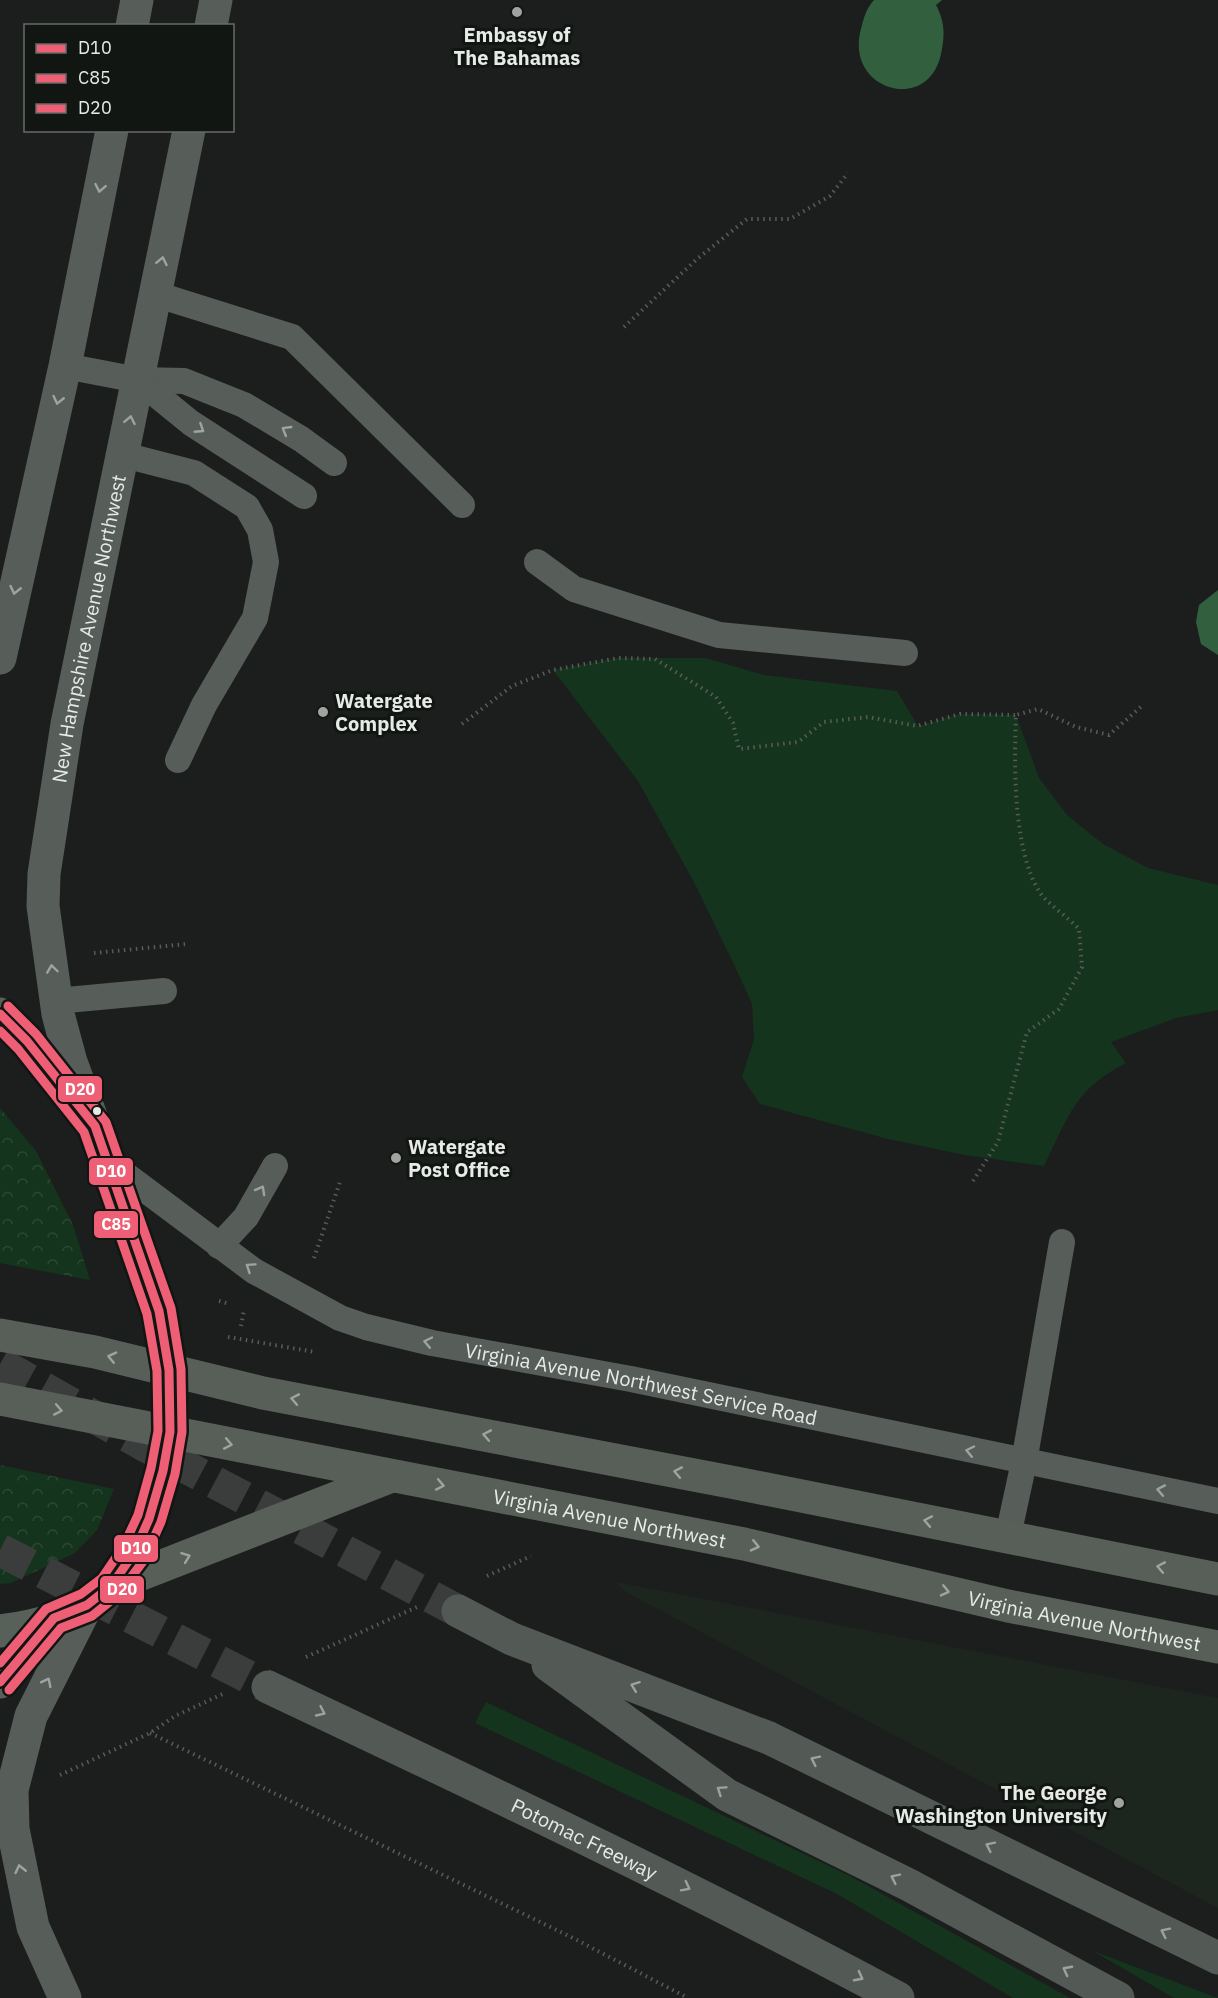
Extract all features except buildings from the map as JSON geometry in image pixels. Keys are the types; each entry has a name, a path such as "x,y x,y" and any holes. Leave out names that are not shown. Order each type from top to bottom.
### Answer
{"highway":[{"path":"458,1611 512,1640 769,1738 1218,1958"},
{"path":"512,1640 727,1795 909,1886 1118,1998"},
{"name":"Potomac Freeway","path":"268,1687 592,1840 754,1921 898,1998"}],"main road":[{"path":"0,1014 27,1041 95,1126 159,1311 169,1370 170,1432 163,1471 149,1519 134,1554 99,1595"},
{"path":"0,1335 94,1352 263,1393 1008,1536 1218,1579"},
{"name":"Virginia Avenue Northwest","path":"0,1399 744,1544 1008,1606 1218,1647"},
{"path":"0,1631 54,1618 99,1595 392,1476"},
{"path":"0,1682 54,1618"}],"street":[{"path":"132,24 137,0"},
{"path":"211,24 216,0"},
{"path":"0,658 65,366 112,132"},
{"name":"New Hampshire Avenue Northwest","path":"95,1126 71,1062 56,1001 43,906 44,874 67,724 189,132"},
{"path":"65,1998 33,1927 13,1829 12,1790 31,1716 99,1595"},
{"path":"0,1898 16,1908 33,1927"}],"lane":[{"path":"155,294 292,337 462,505"},
{"path":"65,366 138,380 183,381 244,405 301,439 334,463"},
{"path":"138,380 191,423 304,496"},
{"path":"123,454 194,473 247,507 260,530 266,562 255,618 204,705 178,760"},
{"path":"537,562 574,590 719,635 905,653"},
{"path":"56,1001 164,991"},
{"name":"Virginia Avenue Northwest Service Road","path":"107,1161 254,1270 332,1314 386,1333 630,1379 1218,1501"},
{"path":"219,1246 246,1216 275,1166"},
{"path":"1008,1536 1024,1462 1062,1242"}],"path":[{"path":"624,327 698,259 747,219 790,219 830,196 848,173"},
{"path":"462,724 512,686 553,670 618,658 655,659 716,697 733,723 739,749 798,742 825,722 868,717 918,726 960,714 1016,715 1038,709 1076,727 1109,735 1144,704"},
{"path":"973,1181 998,1142 1027,1032 1059,1010 1083,967 1079,929 1040,893 1025,861 1014,758 1016,715"},
{"path":"94,953 188,944"},
{"path":"313,1261 341,1179"},
{"path":"241,1326 244,1307"},
{"path":"150,1734 561,1932 688,1998"}],"shaded area":[{"path":"874,0 942,0 936,5 943,29 941,54 933,73 921,84 905,89 890,87 875,80 864,67 859,50 861,29 866,13"},
{"path":"1218,590 1218,655 1201,644 1196,622 1199,605"},
{"name":"The George Washington University","path":"616,1582 1218,1698 1218,1908 624,1591"}],"green space":[{"path":"618,658 705,658 764,675 897,691 918,726 960,714 1016,715 1039,778 1067,815 1103,844 1148,868 1218,885 1218,1010 1176,1018 1111,1042 1126,1063 1095,1083 1084,1094 1067,1119 1044,1166 965,1155 888,1139 760,1104 742,1077 754,1039 752,1004 738,973 695,884 638,781 553,670"},
{"path":"0,1108 36,1151 73,1225 90,1280 0,1263"},
{"path":"0,1465 114,1489 97,1530 75,1553 11,1583 0,1584"},
{"path":"486,1702 850,1876 1070,1998 1013,1998 837,1894 475,1723"},
{"path":"1093,1951 1218,1998 1174,1998"}],"tunnel":[{"path":"0,1364 148,1447 458,1611"},
{"path":"0,1550 268,1687"}],"transit line":[{"name":"D20","path":"8,1006 36,1034 106,1122 171,1308 181,1369 182,1432 175,1474 161,1522 144,1560 118,1595 92,1616 61,1628 9,1690"},
{"name":"D10","path":"0,1014 27,1041 95,1126 159,1311 169,1370 170,1432 163,1471 149,1519 134,1553 111,1586 87,1605 54,1618 0,1682"},
{"name":"C85","path":"0,1031 18,1049 84,1132 147,1314 157,1371 158,1431 138,1515 123,1547 102,1578 81,1594 46,1609 0,1663"}],"place":[{"name":"Embassy of The Bahamas","path":"517,12"},
{"name":"Watergate Complex","path":"323,712"},
{"name":"Watergate Post Office","path":"396,1158"},
{"name":"The George Washington University","path":"1119,1803"}]}
